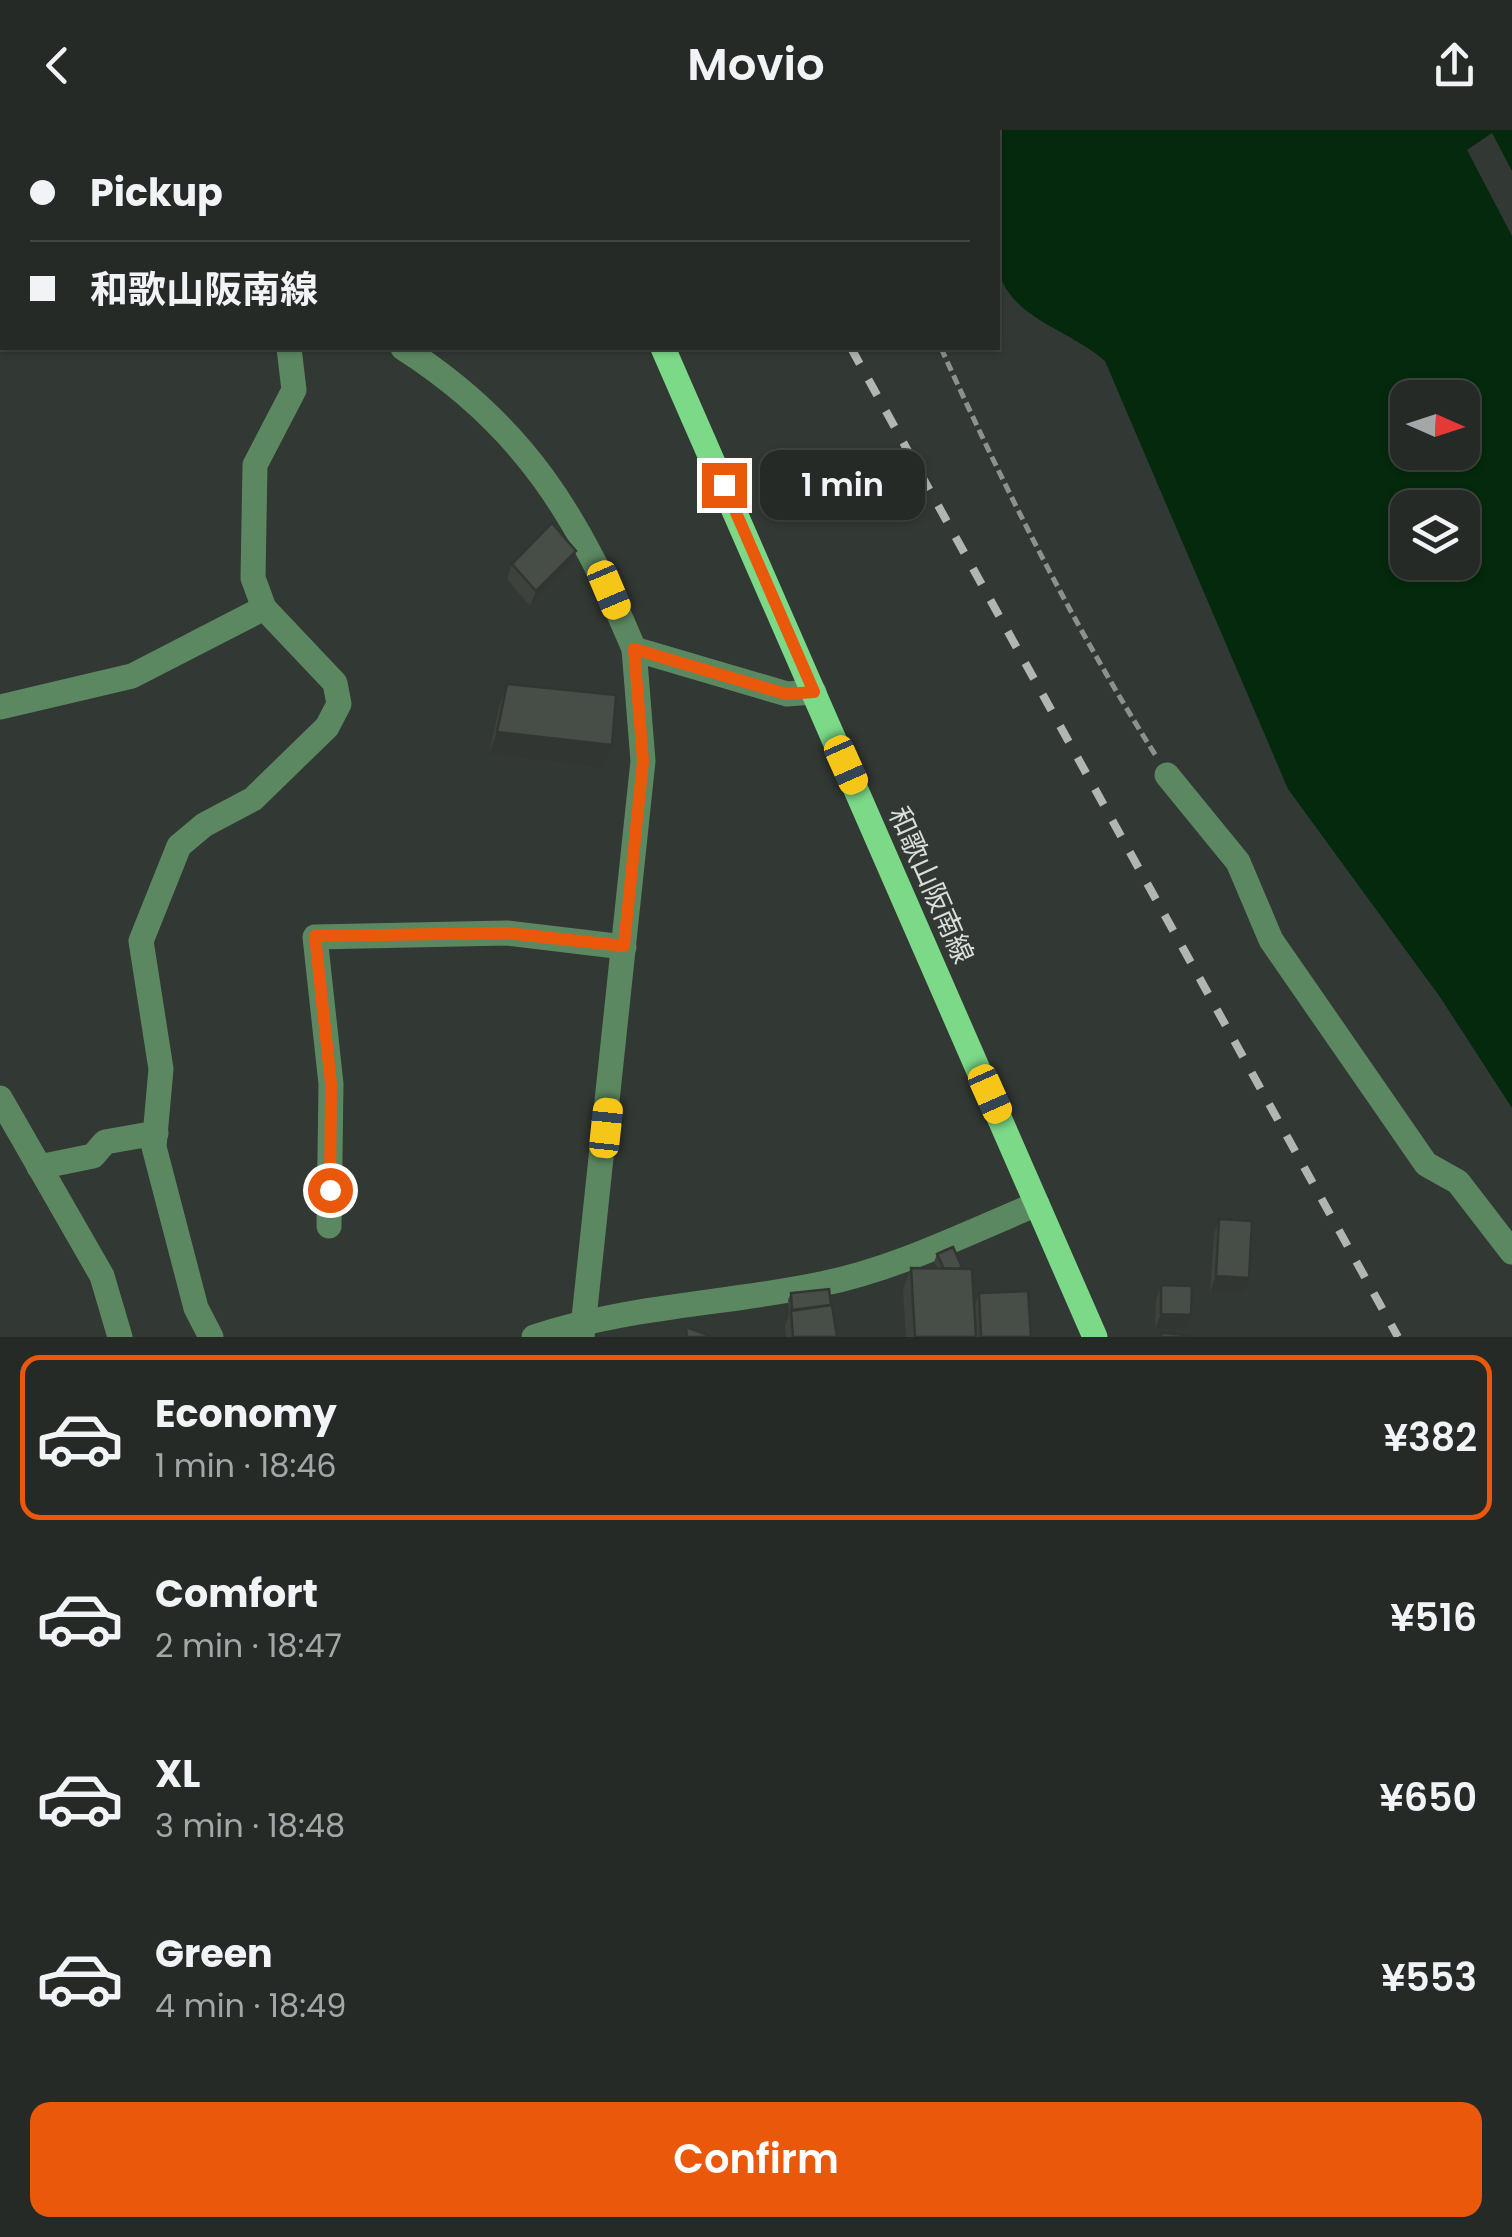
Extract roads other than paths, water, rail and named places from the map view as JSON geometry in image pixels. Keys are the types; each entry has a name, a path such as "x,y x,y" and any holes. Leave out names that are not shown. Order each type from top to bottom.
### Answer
{"main road":[{"name":"和歌山阪南線","path":"665,350 1095,1337"}],"street":[{"path":"211,1337 196,1308 154,1148 159,1034 141,941 179,846 204,825 252,799 328,727 339,704 335,683 264,608 253,578 255,465 294,390 289,350"},
{"path":"406,350 500,421 554,488 597,560 634,649 643,761 582,1329"},
{"path":"0,707 132,676 264,608"},
{"path":"634,649 786,694 814,692"},
{"path":"1168,775 1238,862 1272,940 1426,1164 1458,1182 1512,1252"},
{"path":"329,1226 331,1084 315,936 507,933 624,946"},
{"path":"0,1098 102,1276 120,1337"},
{"path":"39,1167 93,1156 105,1142 156,1134"},
{"path":"534,1337 874,1272 1038,1204"}],"railway":[{"path":"852,350 1398,1337"}]}
